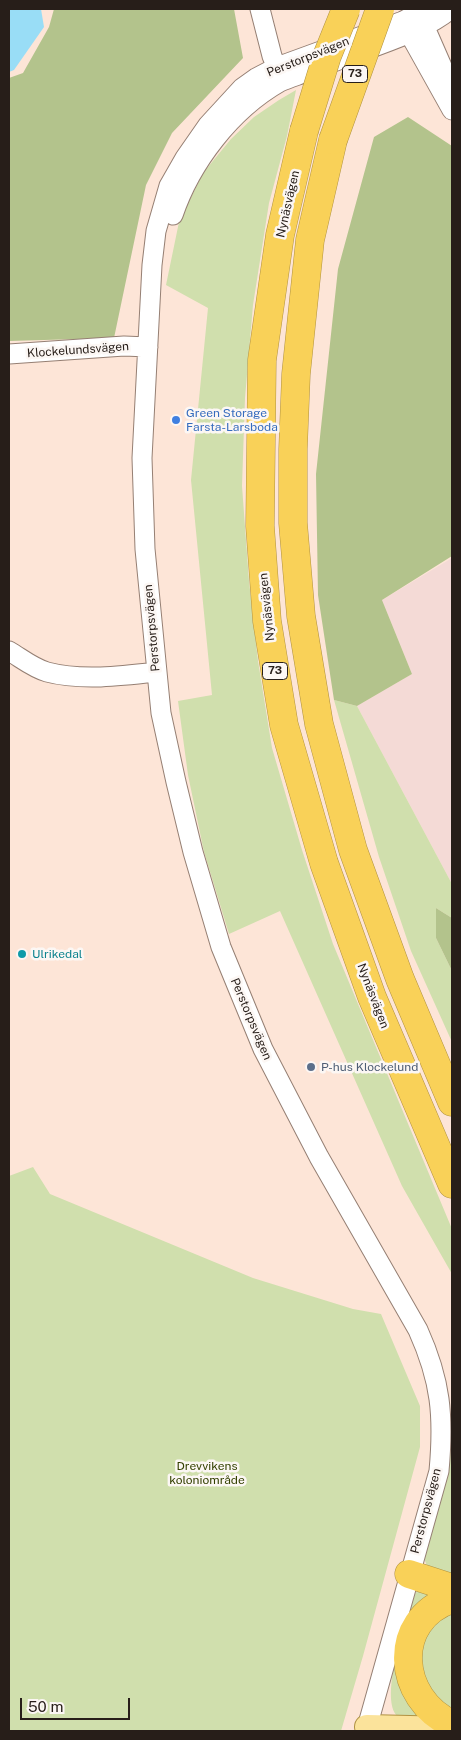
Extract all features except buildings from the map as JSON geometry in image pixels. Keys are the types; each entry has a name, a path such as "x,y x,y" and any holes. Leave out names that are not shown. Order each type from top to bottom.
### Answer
{"highway":[{"name":"Nynäsvägen","path":"346,9 327,56 304,131 280,235 262,360 260,526 267,621 284,725 324,863 372,997 452,1184"},
{"name":"73","path":"410,18 333,140 310,240 296,374 292,523 301,616 319,724 353,850 400,980 452,1102"},
{"path":"409,1574 452,1588"},
{"path":"452,1599 424,1616 411,1638 408,1661 410,1677 415,1691 425,1705 438,1716 452,1724"}],"main road":[{"path":"367,1729 452,1728"}],"street":[{"path":"260,9 280,74"},
{"name":"Perstorpsvägen","path":"367,1729 439,1464 442,1441 442,1409 431,1363 418,1330 319,1157 262,1049 221,947 195,860 162,713 156,672 145,549 142,458 152,265 180,195 194,169 222,131 280,74 410,18 440,18 450,9"},
{"path":"410,18 440,65 452,89"},
{"path":"410,18 452,110"},
{"name":"Klockelundsvägen","path":"9,354 124,346 148,347"},
{"path":"9,651 30,665 46,672 86,677 156,672"}],"shaded area":[{"path":"452,558 452,884 357,706 412,674 382,600"}],"green space":[{"path":"54,9 234,9 243,58 172,133 146,185 114,338 9,341 9,78 23,73 49,27"},
{"path":"296,90 287,136 269,203 253,305 245,398 242,486 249,581 258,661 272,748 302,850 333,944 452,1229 452,1274 402,1186 280,911 229,934 204,852 188,775 178,701 212,695 191,480 208,308 166,285 179,222 203,173 231,139 254,117"},
{"path":"408,117 452,146 452,556 382,600 412,674 357,706 334,700 318,595 316,474 338,269 374,137"},
{"path":"334,700 357,706 452,884 452,918 436,908 436,938 452,971 452,1042 411,951 379,857"},
{"path":"436,908 452,918 452,971 436,938"},
{"name":"Drevvikens koloniområde","path":"33,1167 50,1194 253,1278 353,1309 381,1314 420,1406 420,1447 341,1731 9,1731 9,1176"},
{"path":"452,1436 452,1578 427,1566 424,1558 450,1455"},
{"path":"420,1588 446,1592 414,1615 431,1724 400,1718 393,1710 391,1696 395,1660 400,1640 413,1596"},
{"path":"452,1606 452,1713 424,1688 419,1638"}],"water":[{"path":"9,9 41,9 44,27 14,70 9,72"}],"place":[{"name":"Green Storage Farsta-Larsboda","path":"176,420"},
{"name":"Ulrikedal","path":"22,954"},
{"name":"P-hus Klockelund","path":"311,1067"}]}
